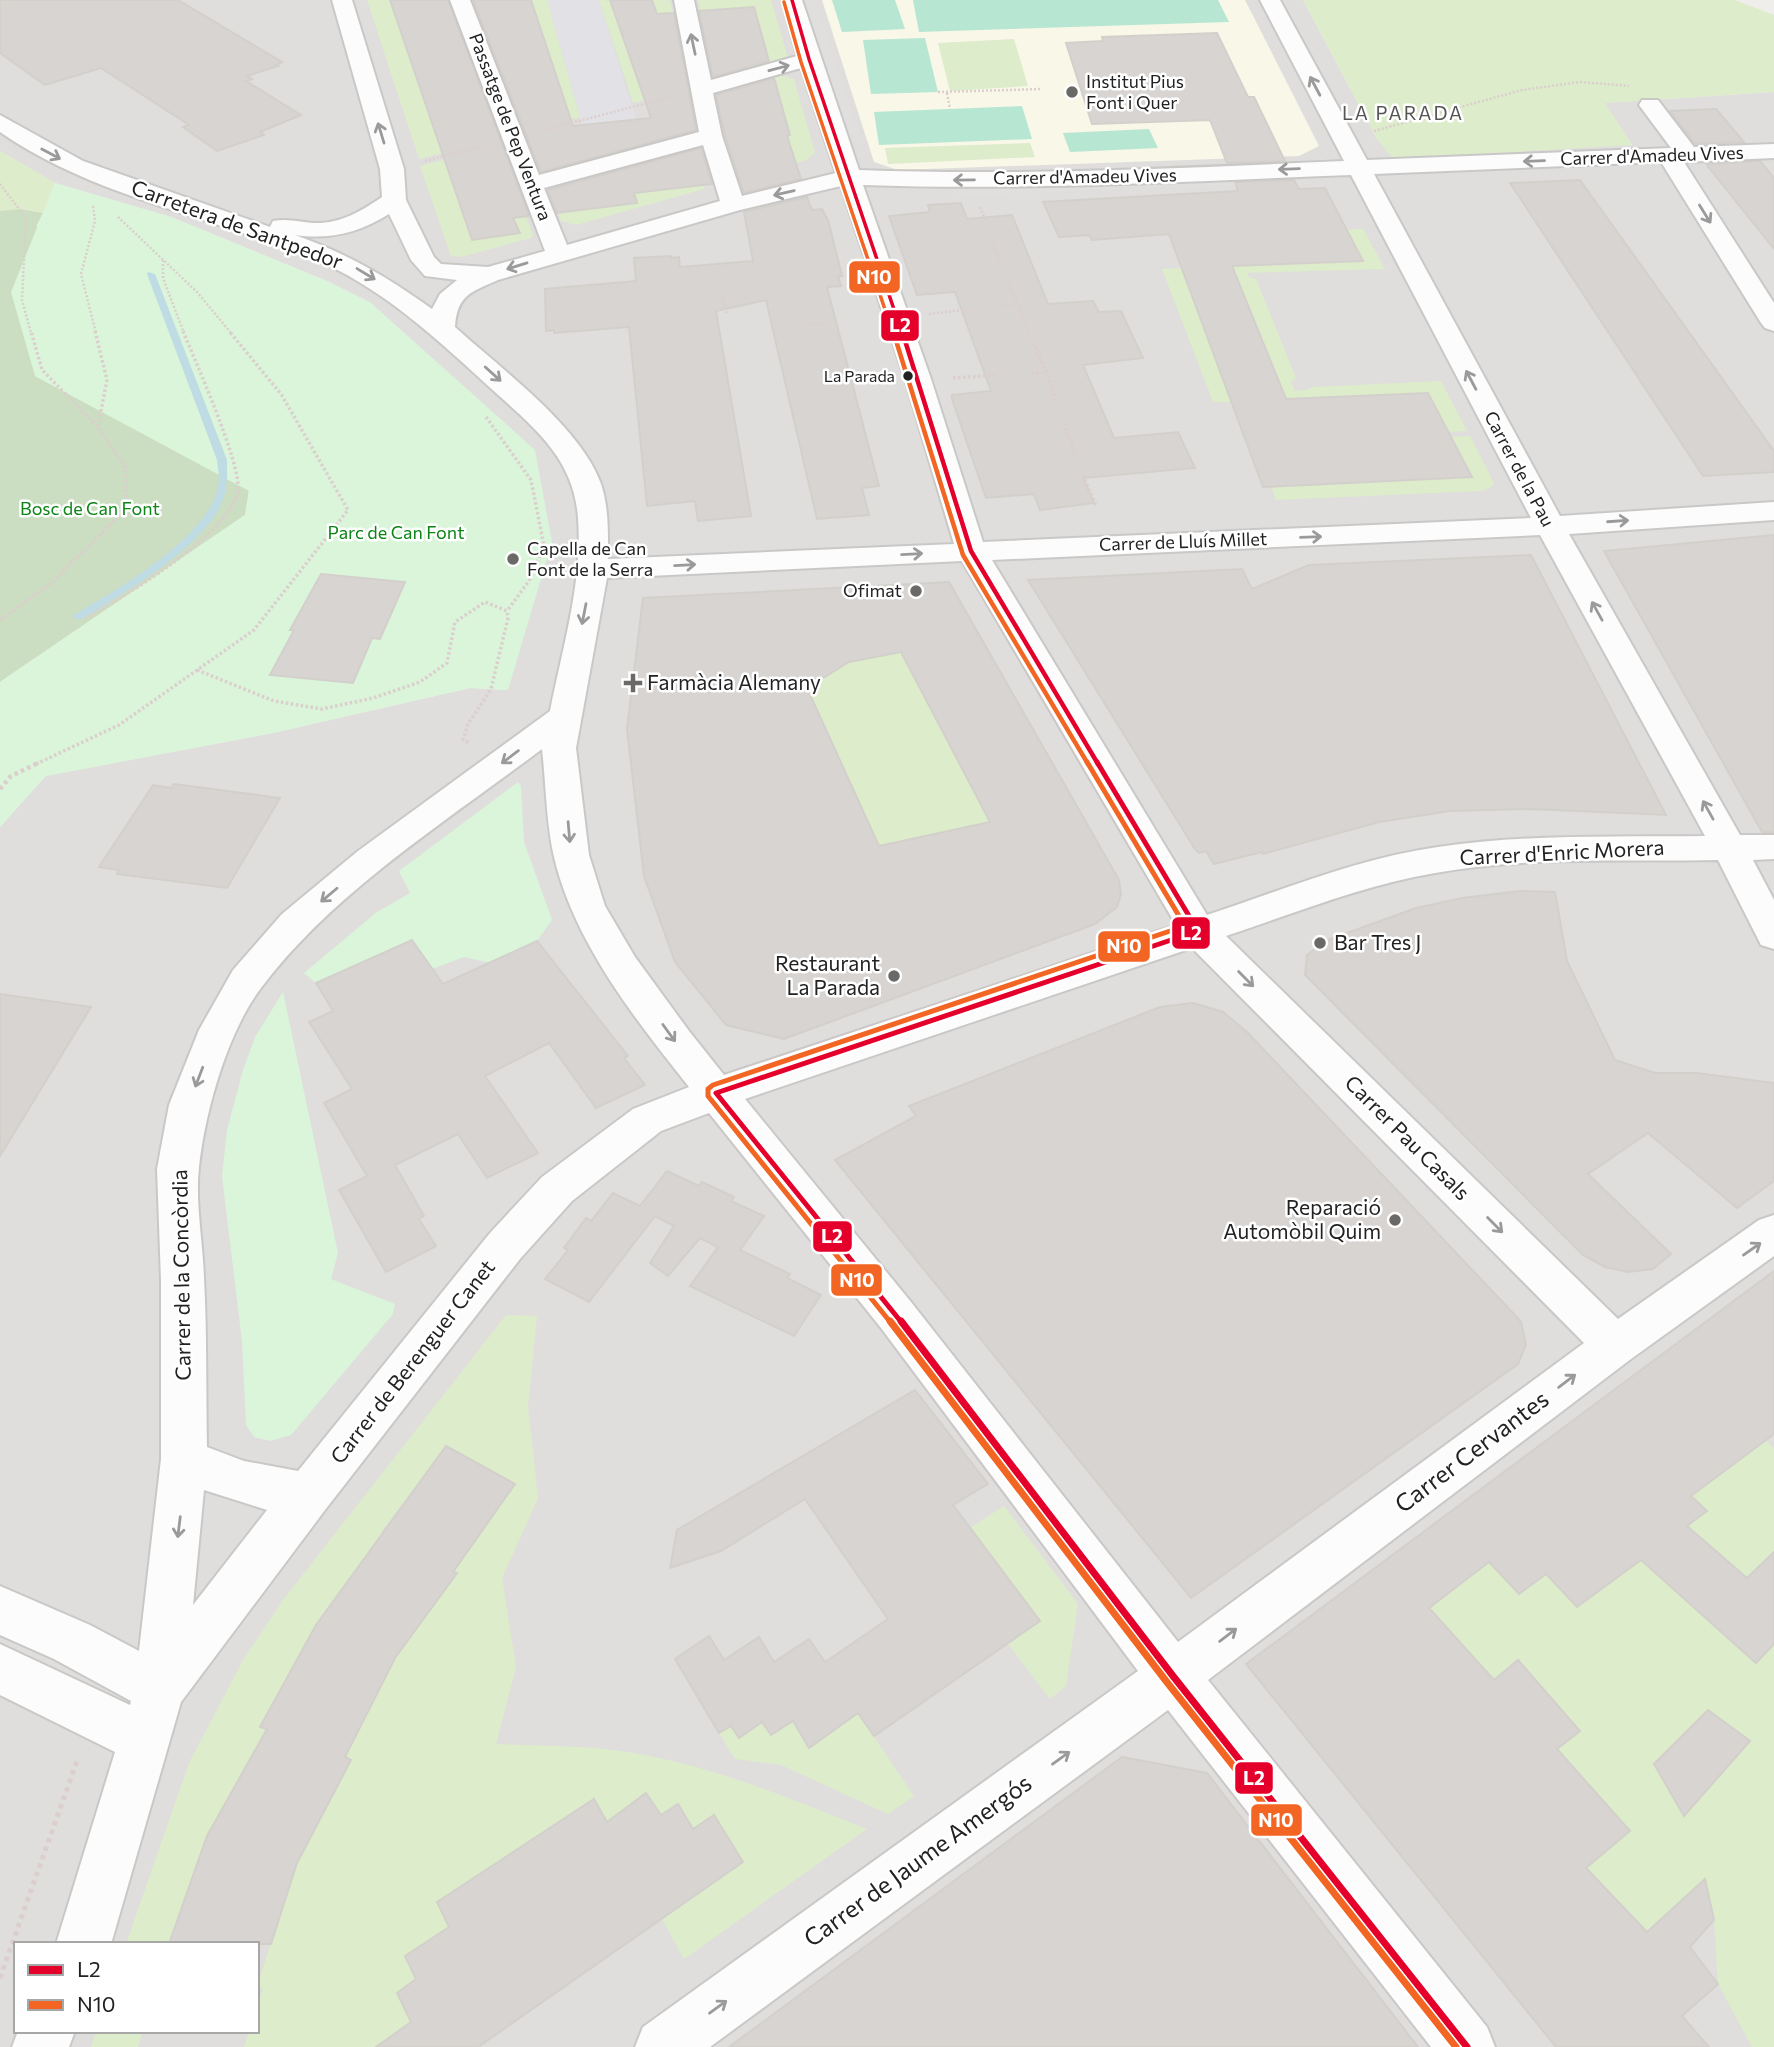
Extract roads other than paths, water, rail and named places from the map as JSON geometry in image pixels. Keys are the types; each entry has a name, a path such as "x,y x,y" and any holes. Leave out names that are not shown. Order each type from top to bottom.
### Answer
{"street":[{"path":"342,0 392,169 394,200 428,266 447,273 489,275"},
{"name":"Passatge de Pep Ventura","path":"460,0 534,184 558,254"},
{"path":"684,0 711,136 733,205"},
{"name":"Carrer Pau Casals","path":"792,0 809,60 918,379 971,551 1198,931 1615,1345"},
{"name":"Carrer de la Pau","path":"1270,0 1357,168 1774,935"},
{"path":"702,89 809,60"},
{"path":"1650,105 1774,323"},
{"name":"Carretera de Santpedor","path":"0,122 99,185 211,214 319,252 355,268 442,329 558,435 586,482 593,517 593,569 559,748 571,855 587,906 622,967 716,1093 896,1315 1173,1676 1467,2047"},
{"path":"534,184 711,136"},
{"name":"Carrer d'Amadeu Vives","path":"442,329 442,312 449,296 458,288 489,275 733,205 850,177 929,180 1108,178 1774,151"},
{"path":"211,214 327,231 359,222 394,200"},
{"name":"Carrer de Lluís Millet","path":"593,569 1550,526 1774,511"},
{"name":"Carrer de la Concòrdia","path":"84,1942 160,1689 184,1459 183,1280 178,1169 189,1105 218,1030 246,979 295,923 371,860 565,716"},
{"name":"Carrer d'Enric Morera","path":"716,1093 1356,879 1435,860 1503,852 1728,846 1774,848"},
{"name":"Carrer de Berenguer Canet","path":"160,1689 308,1494 505,1246 557,1189 647,1120 716,1093"},
{"name":"Carrer Cervantes","path":"1173,1676 1615,1345 1774,1233"},
{"path":"184,1459 228,1479 252,1486 308,1494"},
{"path":"0,1610 72,1642 160,1689"},
{"path":"0,1670 145,1739"},
{"name":"Carrer de Jaume Amergós","path":"663,2047 1173,1676"}],"waterway":[{"path":"78,617 116,594 185,543 204,524 217,505 223,487 222,460 151,274"}],"place":[{"name":"Institut Pius Font i Quer","path":"1072,92"},
{"name":"La Parada","path":"908,376"},
{"name":"Capella de Can Font de la Serra","path":"513,559"},
{"name":"Ofimat","path":"916,591"},
{"name":"Farmàcia Alemany","path":"633,683"},
{"name":"Bar Tres J","path":"1320,943"},
{"name":"Restaurant La Parada","path":"894,976"},
{"name":"Reparació Automòbil Quim","path":"1395,1220"}],"district":[{"name":"LA PARADA","path":"1403,113"}],"park label":[{"name":"Bosc de Can Font","path":"90,509"},
{"name":"Parc de Can Font","path":"396,533"}]}
